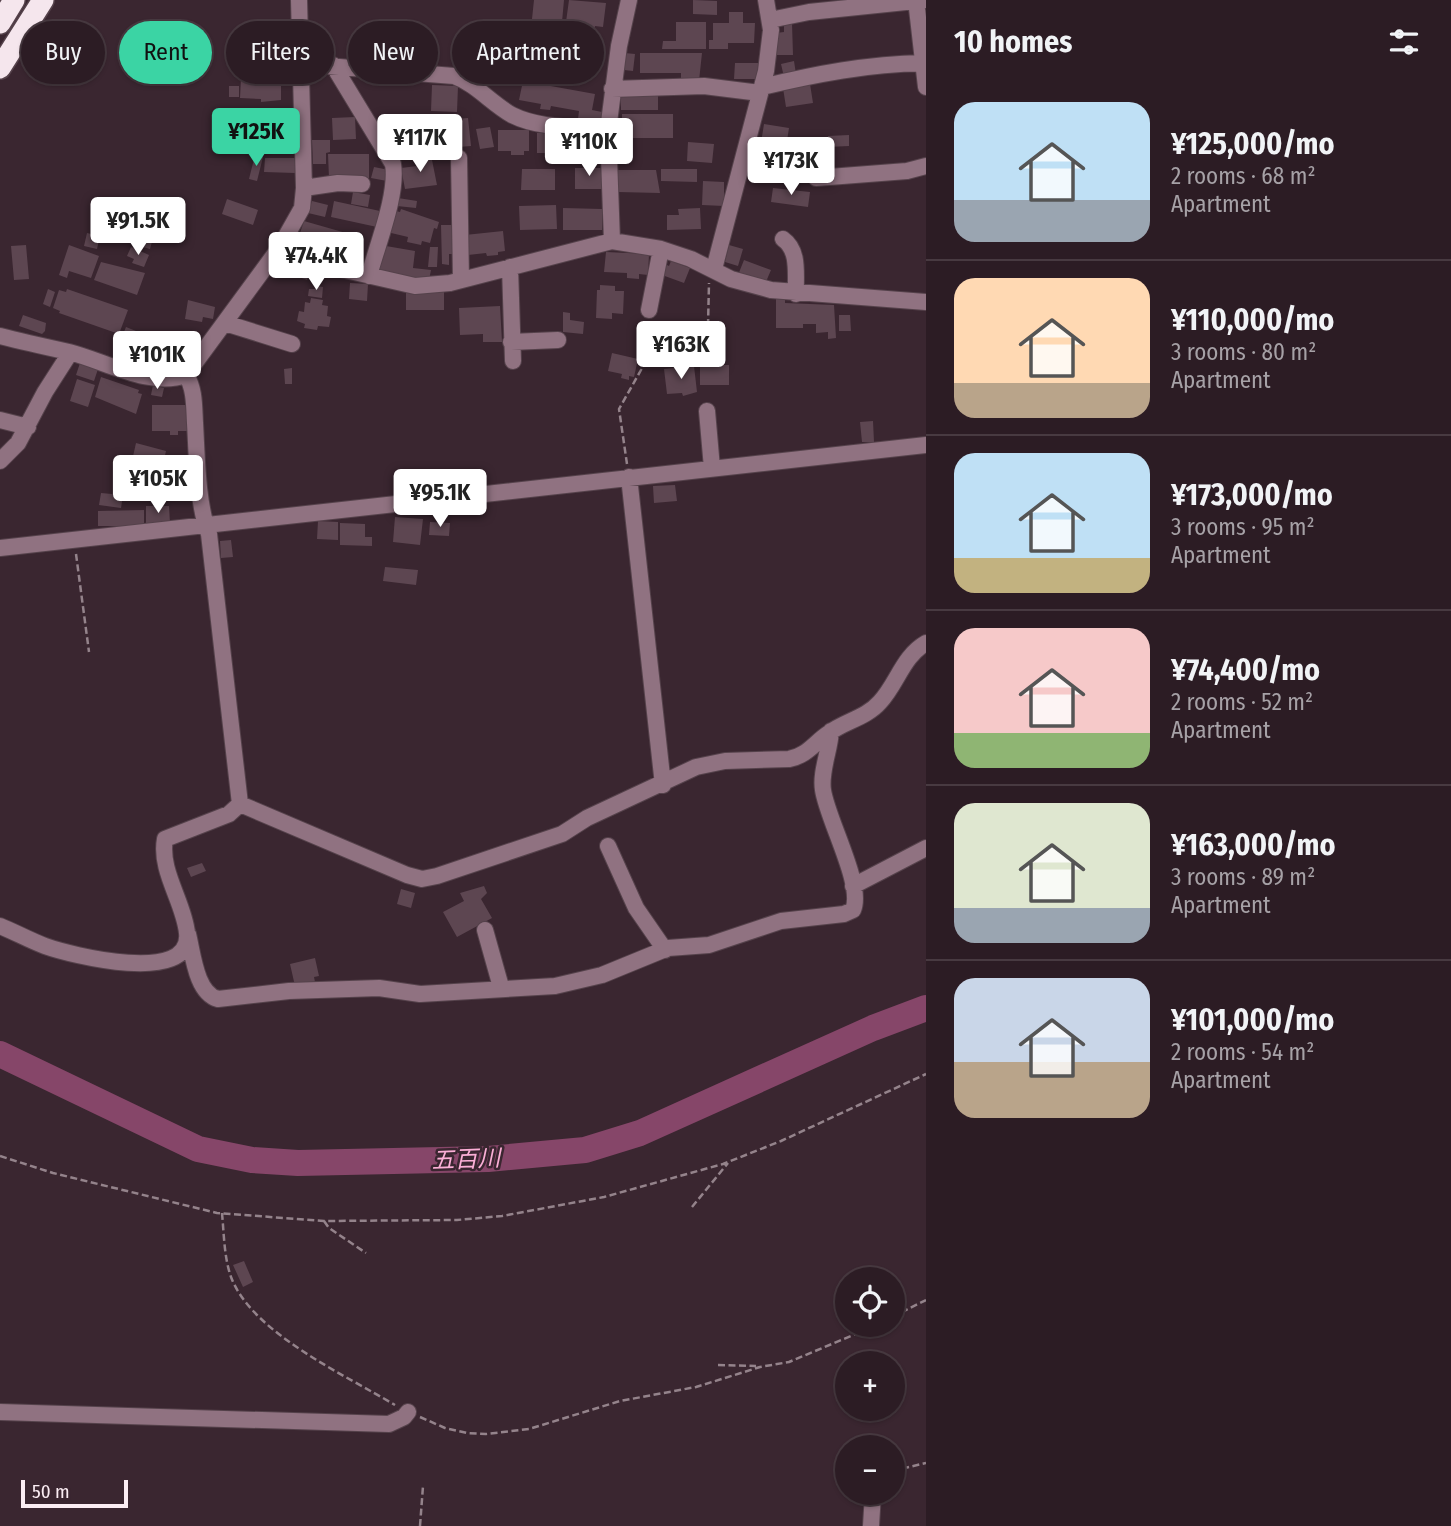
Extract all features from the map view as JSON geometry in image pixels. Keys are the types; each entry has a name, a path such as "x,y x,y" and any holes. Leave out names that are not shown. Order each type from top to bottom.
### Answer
{"highway":[{"path":"0,23 14,0"},
{"path":"0,68 43,0"}],"street":[{"path":"299,0 300,21"},
{"path":"612,240 608,130 612,89 629,0"},
{"path":"712,268 761,90 770,47 770,20 766,0"},
{"path":"770,20 810,12 919,1 926,87"},
{"path":"612,89 696,86 761,90 829,71 923,63"},
{"path":"334,65 389,73 454,76 471,84 499,107 524,121 608,130"},
{"path":"334,67 393,164 389,199 369,276"},
{"path":"0,336 156,378 186,375 280,247 302,208 301,84"},
{"path":"459,158 457,206 461,281"},
{"path":"816,178 907,171 926,166"},
{"path":"304,188 338,183 362,184"},
{"path":"783,239 795,256 796,294"},
{"path":"280,247 332,267 415,286 461,281 612,240 661,250 755,287 796,294 926,302"},
{"path":"649,310 661,250"},
{"path":"510,267 513,361"},
{"path":"225,323 292,344"},
{"path":"511,342 558,340"},
{"path":"0,461 11,453 28,427 70,353"},
{"path":"186,375 193,398 205,525 209,534 240,804"},
{"path":"707,411 712,468"},
{"path":"0,420 28,427"},
{"path":"0,548 926,445"},
{"path":"629,477 663,785"},
{"path":"240,804 380,864 422,879 562,834 587,818 711,763 802,756 831,731 873,709 891,689 909,658 926,643"},
{"path":"240,804 229,814 165,839 165,858 203,988 210,997 218,999 289,991 379,988 420,994 501,987 555,986 580,982 665,950 709,945 781,921 844,914 853,910 856,904 853,886 822,789 831,731"},
{"path":"608,846 636,908 665,950"},
{"path":"853,886 926,848"},
{"path":"0,926 44,946 80,955 152,964 179,955 188,934"},
{"path":"485,930 501,987"},
{"path":"0,1412 389,1424 404,1418 408,1412"},
{"path":"871,1526 872,1505"}],"path":[{"path":"708,326 712,268"},
{"path":"629,477 619,409 640,370 649,310"},
{"path":"74,539 89,652"},
{"path":"0,1156 53,1173 222,1213 324,1221 457,1220 502,1216 604,1197 729,1161 781,1141 926,1074"},
{"path":"692,1207 729,1161"},
{"path":"222,1213 229,1269 250,1310 296,1345 408,1412 445,1428 467,1433 486,1434 529,1429 620,1401 696,1387 760,1367 789,1362 848,1337"},
{"path":"324,1221 329,1228 366,1253"},
{"path":"905,1310 926,1300"},
{"path":"718,1365 760,1367"},
{"path":"905,1468 926,1463"},
{"path":"420,1526 423,1486"}],"building":[{"path":"534,0 564,0 562,21 532,19"},
{"path":"569,0 606,3 604,21 566,21"},
{"path":"693,0 717,1 717,15 693,14"},
{"path":"729,12 743,12 743,23 755,23 754,43 728,43 728,49 709,49 709,40 713,40 713,23 729,23"},
{"path":"676,22 706,22 706,49 662,49 663,41 676,41"},
{"path":"784,23 792,23 793,55 776,55 776,33 784,32"},
{"path":"625,53 635,54 633,71 624,70"},
{"path":"640,53 702,53 699,81 681,81 681,73 640,73"},
{"path":"794,61 796,74 784,77 781,64"},
{"path":"735,63 758,63 758,79 734,79"},
{"path":"241,84 281,84 281,100 261,102 261,99 240,98"},
{"path":"522,84 540,84 595,94 592,110 602,112 600,123 578,119 579,111 551,106 550,110 540,109 541,104 519,100"},
{"path":"810,84 813,103 786,107 783,88"},
{"path":"432,85 458,86 457,112 431,111"},
{"path":"229,86 239,86 239,97 229,97"},
{"path":"621,93 658,93 658,110 621,110"},
{"path":"622,114 673,114 673,138 622,138"},
{"path":"355,117 356,139 333,140 332,118"},
{"path":"468,118 471,146 446,148 444,120"},
{"path":"764,124 789,128 786,147 761,143"},
{"path":"392,126 420,126 420,137 424,138 428,153 396,154 391,143"},
{"path":"490,127 494,147 480,149 476,129"},
{"path":"498,130 529,130 529,151 524,151 524,155 511,155 511,151 498,151"},
{"path":"537,133 568,133 568,153 561,153 561,158 552,158 552,153 537,153"},
{"path":"849,135 849,146 828,147 828,136"},
{"path":"312,140 330,140 326,164 313,164"},
{"path":"688,142 714,144 712,163 687,161"},
{"path":"328,154 369,154 369,178 329,178"},
{"path":"255,155 263,157 257,181 249,179"},
{"path":"431,155 437,185 405,189 401,168 417,166 415,158"},
{"path":"758,155 817,157 817,170 782,169 782,174 757,173"},
{"path":"265,158 295,158 295,173 264,172"},
{"path":"374,167 389,170 387,181 371,178"},
{"path":"575,168 603,168 602,189 575,189"},
{"path":"522,169 555,169 555,190 521,190"},
{"path":"661,169 697,169 697,182 661,181"},
{"path":"618,170 656,170 660,193 618,192"},
{"path":"703,181 724,182 724,206 702,205"},
{"path":"773,188 810,192 808,207 771,202"},
{"path":"353,192 370,195 368,207 351,204"},
{"path":"398,198 417,201 416,208 397,206"},
{"path":"227,199 258,210 253,225 222,214"},
{"path":"312,201 328,205 325,217 308,213"},
{"path":"334,201 380,211 377,227 331,217"},
{"path":"556,205 557,229 520,230 519,206"},
{"path":"563,208 602,209 602,230 563,230"},
{"path":"700,208 701,229 667,230 667,215 679,215 678,209"},
{"path":"401,209 439,222 437,229 434,228 430,243 422,241 421,245 407,242 408,237 387,232 392,210 400,212"},
{"path":"117,217 156,227 150,249 111,238"},
{"path":"304,221 346,233 340,254 297,242"},
{"path":"441,225 454,225 454,254 449,254 449,265 442,264"},
{"path":"503,231 505,251 498,252 498,255 468,255 465,235"},
{"path":"87,233 100,236 97,249 84,246"},
{"path":"26,245 29,279 14,280 11,246"},
{"path":"69,245 99,256 91,278 69,271 67,278 59,275"},
{"path":"729,245 743,249 738,266 725,262"},
{"path":"386,246 415,251 413,268 431,270 429,280 378,272 381,249 386,250"},
{"path":"131,247 149,255 144,267 132,263 134,259 127,256"},
{"path":"430,247 438,247 437,267 428,267"},
{"path":"606,252 649,254 648,275 639,274 639,279 627,278 627,273 604,272"},
{"path":"744,260 771,270 765,284 738,275"},
{"path":"671,261 690,268 684,283 662,275 665,264 669,266"},
{"path":"101,262 145,273 137,295 94,280"},
{"path":"297,265 311,270 307,280 294,275"},
{"path":"350,283 368,284 367,301 349,299"},
{"path":"600,285 615,286 615,291 624,291 623,314 612,313 612,319 596,318 597,290 600,290"},
{"path":"317,286 323,287 322,298 308,296 309,289 316,289"},
{"path":"48,289 55,292 50,307 43,304"},
{"path":"67,289 128,310 119,334 59,313 60,311 53,308 59,290 66,292"},
{"path":"406,292 444,292 444,310 406,310"},
{"path":"311,298 323,300 322,305 328,306 327,316 331,317 329,327 318,326 317,330 304,328 305,324 297,321 299,311 304,312 305,302 310,303"},
{"path":"776,298 785,298 785,303 834,305 836,338 828,339 828,332 816,333 816,324 803,324 803,328 776,328"},
{"path":"188,300 215,307 213,319 203,317 202,322 185,319"},
{"path":"500,306 502,342 483,342 483,334 460,335 459,308"},
{"path":"563,312 570,313 570,320 584,322 583,334 563,332"},
{"path":"23,315 46,323 45,331 42,334 19,326"},
{"path":"839,315 850,315 851,331 839,331"},
{"path":"126,327 136,331 133,338 156,348 151,360 117,349"},
{"path":"612,353 638,359 634,377 629,376 629,380 621,378 622,374 608,371"},
{"path":"80,363 98,369 94,381 76,375"},
{"path":"700,365 729,365 729,385 700,385"},
{"path":"694,366 697,392 683,396 682,393 667,394 664,369"},
{"path":"292,368 292,384 285,384 284,369"},
{"path":"101,377 139,390 138,393 142,394 136,414 95,397"},
{"path":"77,379 95,385 88,407 70,401"},
{"path":"153,385 164,388 162,397 151,395"},
{"path":"152,405 189,405 188,431 178,431 178,435 170,435 170,431 152,431"},
{"path":"873,421 874,442 862,442 860,422"},
{"path":"136,443 166,451 157,490 127,483"},
{"path":"176,462 188,463 187,471 193,472 191,496 172,494"},
{"path":"675,485 677,501 654,503 653,486"},
{"path":"101,493 123,495 121,508 99,505"},
{"path":"146,506 169,506 170,523 146,523"},
{"path":"144,510 144,526 98,526 98,511"},
{"path":"395,517 423,519 420,545 393,542"},
{"path":"318,521 338,522 338,540 317,539"},
{"path":"430,522 450,523 449,536 429,535"},
{"path":"340,523 365,524 365,537 372,537 372,546 340,545"},
{"path":"231,540 233,557 221,558 220,541"},
{"path":"385,567 418,570 416,585 383,581"},
{"path":"202,863 206,871 191,877 187,868"},
{"path":"484,886 487,893 481,899 492,918 457,937 443,912 464,901 460,893"},
{"path":"401,889 415,893 411,908 397,904"},
{"path":"315,958 319,976 314,977 315,982 295,986 290,964"},
{"path":"244,1261 253,1282 243,1287 233,1265"}],"waterway":[{"name":"五百川","path":"0,1054 198,1149 252,1160 298,1163 488,1159 585,1150 640,1133 873,1028 926,1008"}]}
